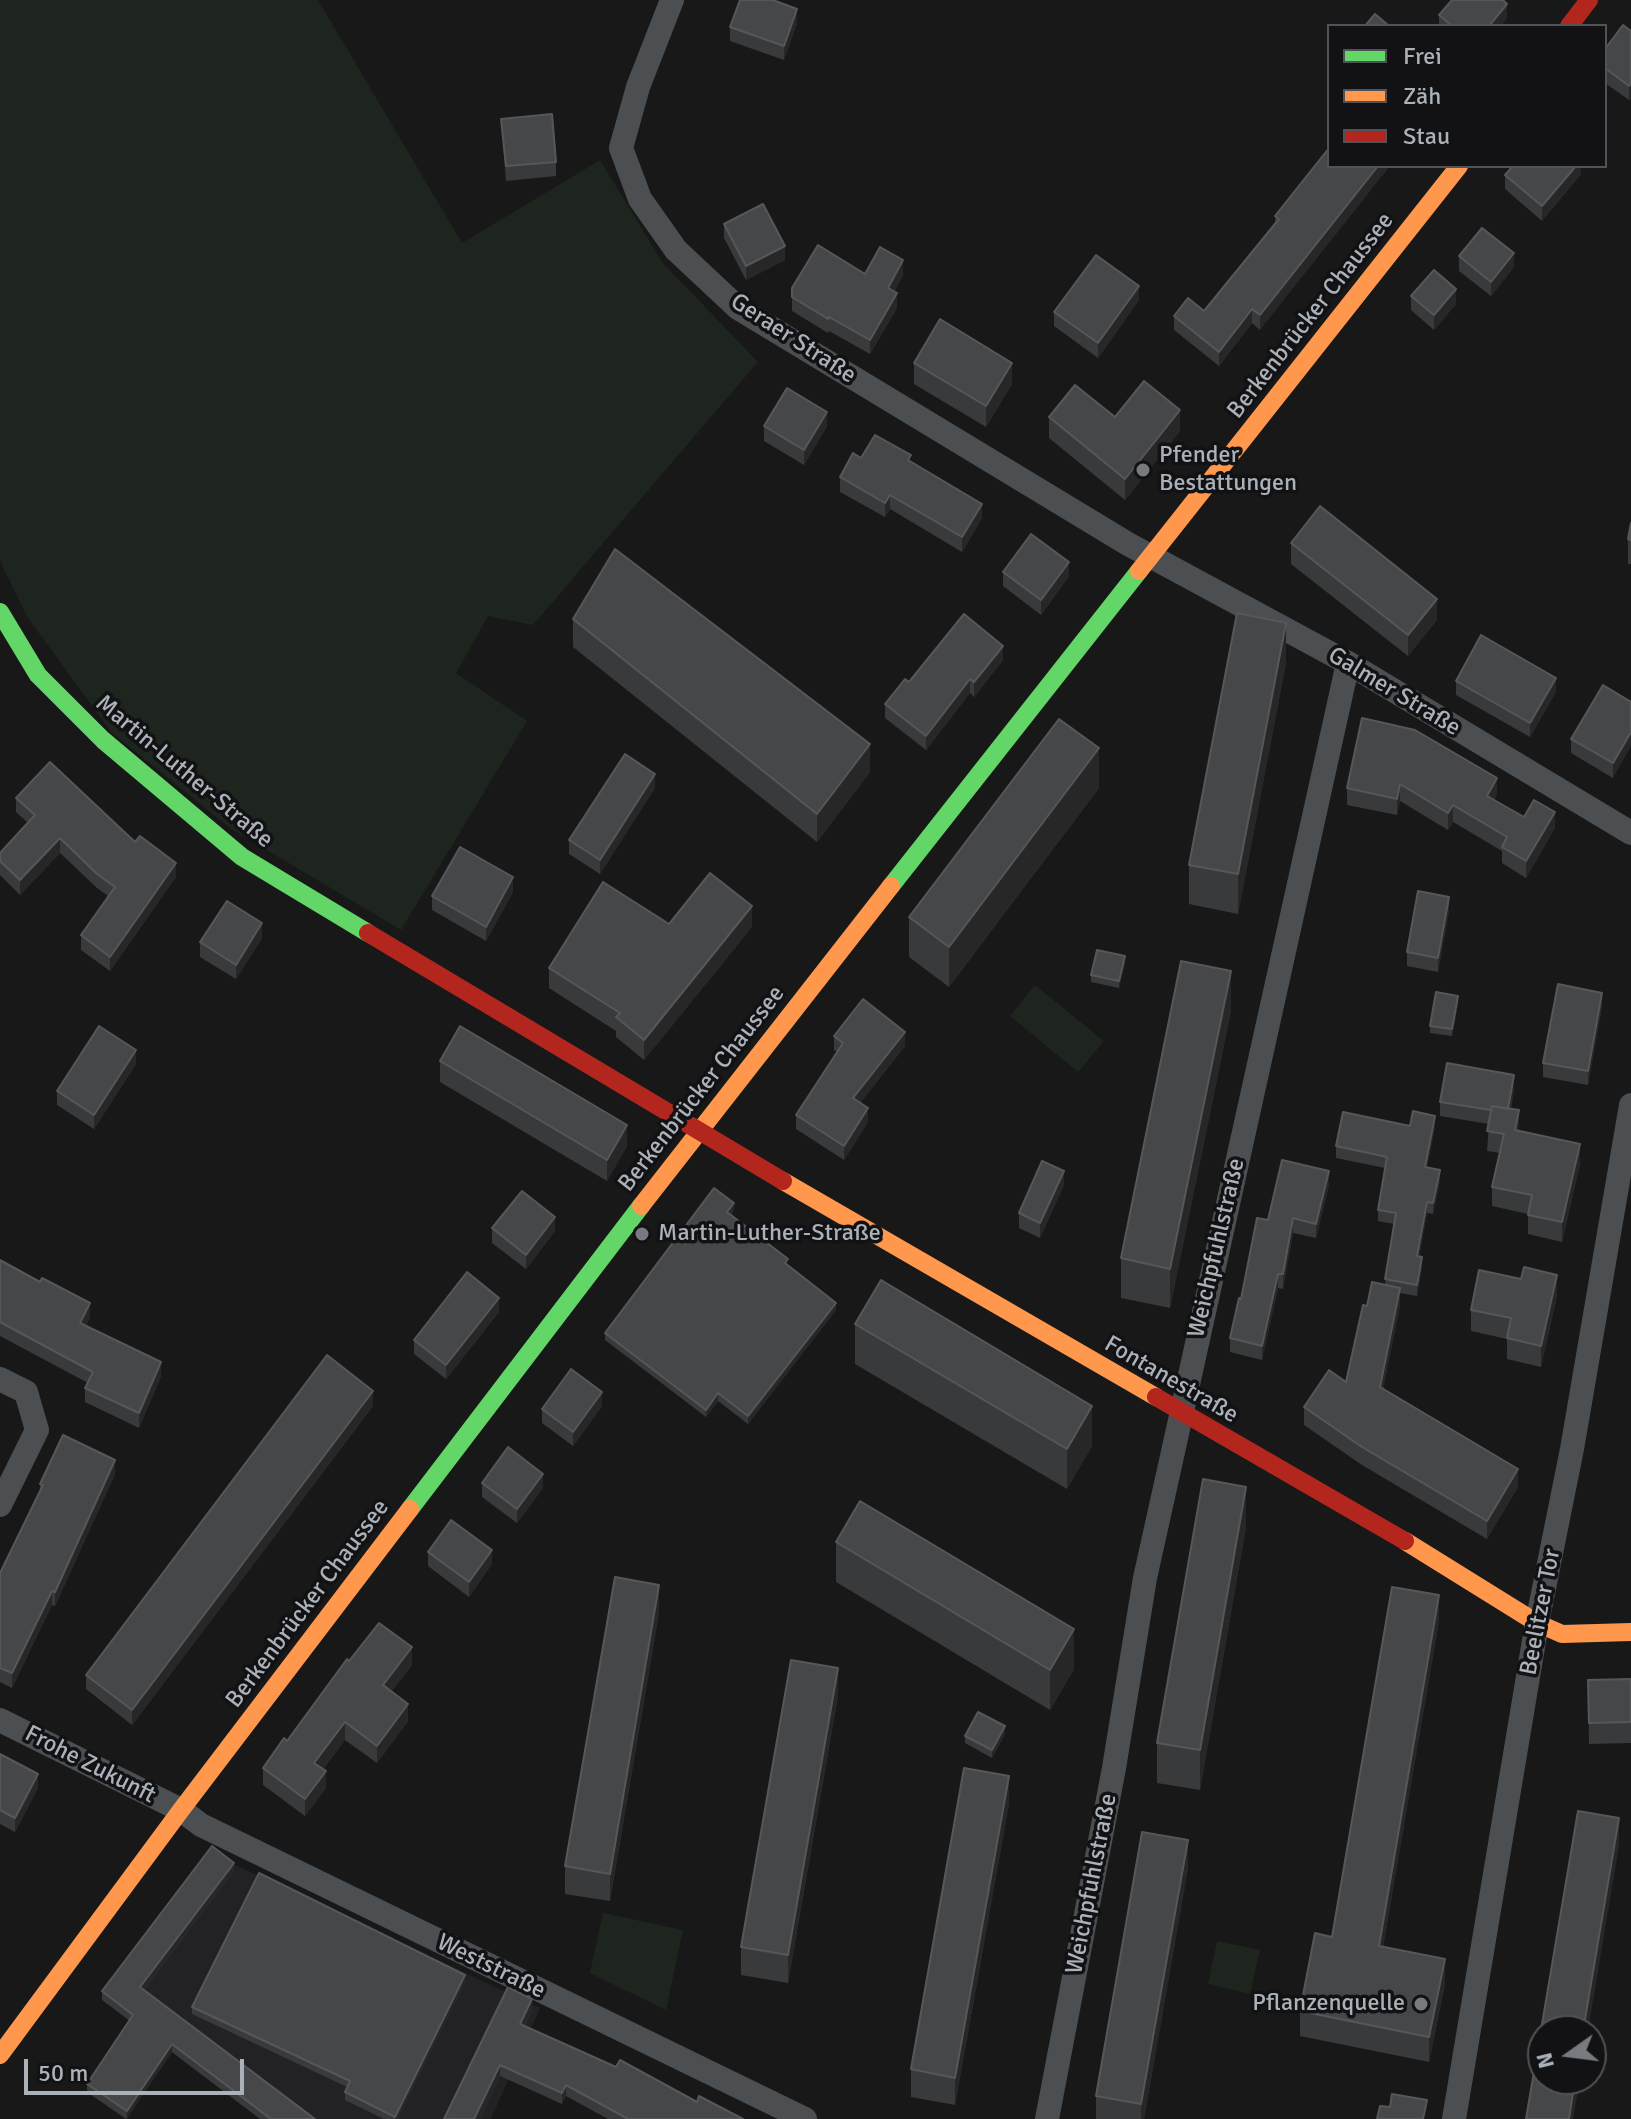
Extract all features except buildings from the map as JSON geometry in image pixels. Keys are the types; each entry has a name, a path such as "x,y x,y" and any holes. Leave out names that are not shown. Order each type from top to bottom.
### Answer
{"main road":[{"path":"1571,24 1589,0"},
{"name":"Berkenbrücker Chaussee","path":"0,2055 181,1810 699,1129 1457,168"},
{"name":"Martin-Luther-Straße","path":"0,612 38,675 103,740 242,857 699,1129"},
{"name":"Fontanestraße","path":"699,1129 868,1232 1381,1526 1537,1623 1562,1634 1631,1632"}],"street":[{"name":"Geraer Straße","path":"672,0 638,87 621,148 640,199 676,250 738,308 1128,544 1153,556"},
{"name":"Galmer Straße","path":"1153,556 1348,663 1631,833"},
{"name":"Weichpfuhlstraße","path":"1047,2119 1114,1768 1145,1578 1348,663"},
{"name":"Beelitzer Tor","path":"1454,2119 1537,1623 1572,1449 1631,1105"},
{"path":"0,1379 26,1392 37,1430 0,1505"},
{"name":"Frohe Zukunft","path":"0,1720 181,1810"},
{"name":"Weststraße","path":"181,1810 201,1825 805,2119"}],"shaded area":[{"path":"0,0 318,0 462,243 600,160 662,262 758,362 533,625 488,616 456,673 527,721 401,930 230,828 111,732 28,618 0,561"},
{"path":"1035,985 1104,1041 1078,1072 1010,1016"},
{"path":"212,1854 540,2008 491,2119 260,2119 102,2000"},
{"path":"603,1913 683,1930 666,2010 590,1973"},
{"path":"1217,1941 1260,1950 1250,1994 1208,1984"}],"traffic: fast":[{"path":"891,886 1139,571"},
{"path":"0,612 38,675 103,740 242,857 368,933"},
{"path":"410,1509 641,1206"}],"traffic: slow":[{"path":"1139,571 1457,168"},
{"path":"641,1206 891,886"},
{"path":"783,1181 1156,1397"},
{"path":"0,2055 410,1509"},
{"path":"1405,1541 1537,1623 1562,1634 1631,1632"}],"traffic: jam":[{"path":"1571,24 1589,0"},
{"path":"368,933 783,1181"},
{"path":"1156,1397 1405,1541"}],"place":[{"name":"Pfender Bestattungen","path":"1143,470"},
{"name":"Martin-Luther-Straße","path":"642,1234"},
{"name":"Pflanzenquelle","path":"1421,2004"}]}
